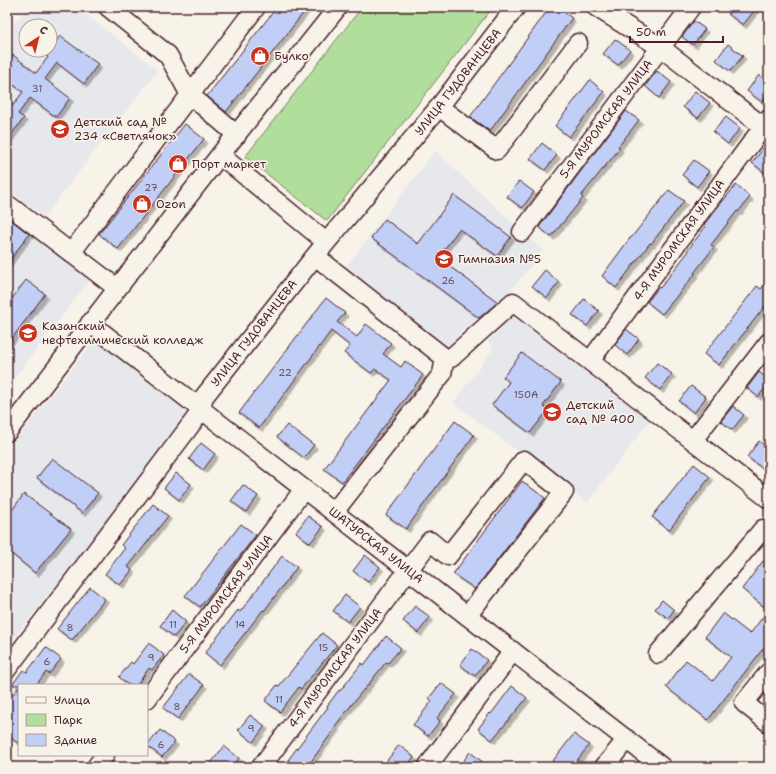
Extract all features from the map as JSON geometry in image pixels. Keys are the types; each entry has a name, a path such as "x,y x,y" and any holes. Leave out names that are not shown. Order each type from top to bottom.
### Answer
{"street":[{"path":"71,253 256,7"},
{"name":"УЛИЦА ГУДОВАНЦЕВА","path":"7,669 202,410 203,398 326,242 439,107 516,7"},
{"path":"596,7 660,47 767,125"},
{"name":"5-Я МУРОМСКАЯ УЛИЦА","path":"522,232 691,7"},
{"path":"112,8 168,55 190,95 237,135"},
{"path":"7,432 237,135 332,9"},
{"path":"439,107 497,150 578,43"},
{"name":"4-Я МУРОМСКАЯ УЛИЦА","path":"590,361 767,125"},
{"path":"220,155 326,242"},
{"path":"7,204 117,288"},
{"path":"315,256 445,358 451,358 513,302 769,499"},
{"name":"ШАТУРСКАЯ УЛИЦА","path":"90,323 662,767"},
{"path":"693,440 769,342"},
{"path":"334,512 442,374 445,358"},
{"name":"4-Я МУРОМСКАЯ УЛИЦА","path":"261,767 430,541 448,556 524,460 564,492 467,616"},
{"name":"5-Я МУРОМСКАЯ УЛИЦА","path":"148,698 304,489"},
{"path":"658,654 763,529 769,534"},
{"path":"427,767 513,651"},
{"path":"769,672 744,703 769,723"},
{"path":"604,767 627,739"},
{"path":"96,767 104,756"}],"shaded area":[{"name":"Детский сад № 234 «Светлячок»","path":"27,7 76,7 158,70 44,217 7,189 7,33 18,19 18,58 58,58 58,18 19,18"},
{"name":"Гимназия №5","path":"435,151 543,251 478,331 464,327 447,353 345,268"},
{"name":"Казанский нефтехимический колледж","path":"7,214 91,278 7,388"},
{"name":"Детский сад № 400","path":"513,313 650,420 587,503 453,403 493,349 488,341"},
{"path":"98,336 193,412 7,647 7,447 12,441 14,442"}],"green space":[{"path":"362,7 493,7 327,221 245,157"}],"building":[{"path":"277,7 308,7 226,112 207,96"},
{"path":"550,7 557,7 572,18 490,131 470,117"},
{"path":"733,7 757,7 743,25 728,14"},
{"path":"694,21 705,29 693,45 682,37"},
{"path":"60,36 98,64 84,84 57,63 45,79 70,98 56,117 30,98 18,114 24,118 7,140 7,113 23,92 7,80 7,63 13,55 36,73 47,58 58,58 58,39"},
{"path":"615,39 630,50 618,65 603,54"},
{"path":"728,44 743,56 730,71 716,60"},
{"path":"657,71 671,82 659,98 645,86"},
{"path":"759,75 769,83 769,94 762,102 747,91"},
{"path":"590,80 604,92 569,137 555,126"},
{"path":"695,91 710,103 698,118 683,107"},
{"path":"626,111 639,120 618,147 620,148 581,196 583,198 551,237 539,227"},
{"path":"726,117 740,128 728,144 713,132"},
{"path":"185,124 204,139 118,249 99,234"},
{"path":"769,141 769,176 752,163"},
{"path":"542,143 557,155 545,170 530,159"},
{"path":"694,160 709,171 697,187 682,175"},
{"path":"519,181 534,192 522,208 507,197"},
{"path":"736,185 750,197 738,212 737,211 711,245 714,247 694,273 695,274 662,314 647,302 688,252 687,251 706,226 704,224"},
{"path":"669,190 684,201 616,288 602,276 630,238"},
{"path":"454,195 511,237 497,256 459,229 438,258 498,302 479,318 371,238 385,219 418,244"},
{"path":"7,217 29,234 7,264"},
{"path":"545,270 559,282 547,298 532,286"},
{"path":"769,279 769,301 719,365 704,354 757,286 761,289"},
{"path":"26,280 45,294 7,345 7,305"},
{"path":"326,298 345,313 337,322 357,337 366,324 391,343 383,354 401,367 405,361 423,375 342,482 324,469 391,380 375,369 371,373 344,353 350,346 331,331 259,428 239,413"},
{"path":"584,299 599,311 587,326 572,315"},
{"path":"626,329 639,339 627,355 615,345"},
{"path":"522,353 561,382 543,406 548,410 530,433 492,405 509,382 503,377"},
{"path":"657,363 672,374 660,390 645,378"},
{"path":"759,372 769,380 769,383 758,397 747,388"},
{"path":"691,386 706,397 694,413 679,401"},
{"path":"733,406 744,415 732,430 721,421"},
{"path":"455,421 474,435 406,529 386,515"},
{"path":"287,425 314,445 304,458 277,437"},
{"path":"759,441 769,449 769,460 762,468 747,457"},
{"path":"201,443 215,454 203,470 189,459"},
{"path":"52,458 98,493 82,513 37,478"},
{"path":"694,464 710,477 669,530 652,517"},
{"path":"176,473 191,484 179,500 164,488"},
{"path":"522,481 545,498 475,589 453,574"},
{"path":"243,485 258,496 246,512 231,501"},
{"path":"24,494 71,529 35,573 7,550 7,517"},
{"path":"153,504 168,516 128,567 132,570 120,585 105,574 125,548 121,545"},
{"path":"308,516 323,527 310,543 296,532"},
{"path":"241,524 256,535 200,607 185,596"},
{"path":"365,555 380,567 368,582 353,571"},
{"path":"282,556 297,567 264,611 263,610 220,665 205,653 238,610 240,612"},
{"path":"763,561 769,566 769,641 708,720 666,687 686,660 713,681 731,657 705,637 723,613 750,634 768,610 742,589"},
{"path":"90,587 105,599 72,640 57,629"},
{"path":"345,595 360,607 348,622 333,611"},
{"path":"662,600 674,610 668,618 655,609"},
{"path":"415,606 430,617 418,633 403,621"},
{"path":"172,610 186,622 174,637 160,626"},
{"path":"322,633 337,645 301,689 299,687 280,712 265,701"},
{"path":"386,636 401,648 388,663 386,662 364,689 335,726 336,727 307,767 297,767 288,760 339,690 340,691 362,663 364,665"},
{"path":"149,643 164,655 152,670 149,668 138,684 127,684 119,677 131,662 133,664"},
{"path":"46,647 61,659 49,674 46,672 37,684 12,685 23,670 27,672"},
{"path":"472,649 487,660 475,676 460,665"},
{"path":"189,674 204,685 178,719 163,708"},
{"path":"441,683 456,694 437,718 440,721 428,736 413,725 432,701 429,698"},
{"path":"512,686 527,698 492,740 478,729"},
{"path":"18,688 18,743 7,735 7,702"},
{"path":"250,715 265,726 253,742 238,730"},
{"path":"160,730 175,742 162,757 148,747"},
{"path":"574,734 589,745 572,767 548,767"},
{"path":"399,745 414,757 406,767 382,767"},
{"path":"224,746 239,758 232,767 208,767"},
{"path":"470,752 489,767 459,767"}],"place":[{"name":"Булко","path":"260,56"},
{"name":"Детский сад № 234 «Светлячок»","path":"60,129"},
{"name":"Порт маркет","path":"178,164"},
{"name":"Ozon","path":"142,204"},
{"name":"Гимназия №5","path":"444,259"},
{"name":"Казанский нефтехимический колледж","path":"28,333"},
{"name":"Детский сад № 400","path":"552,412"}]}
